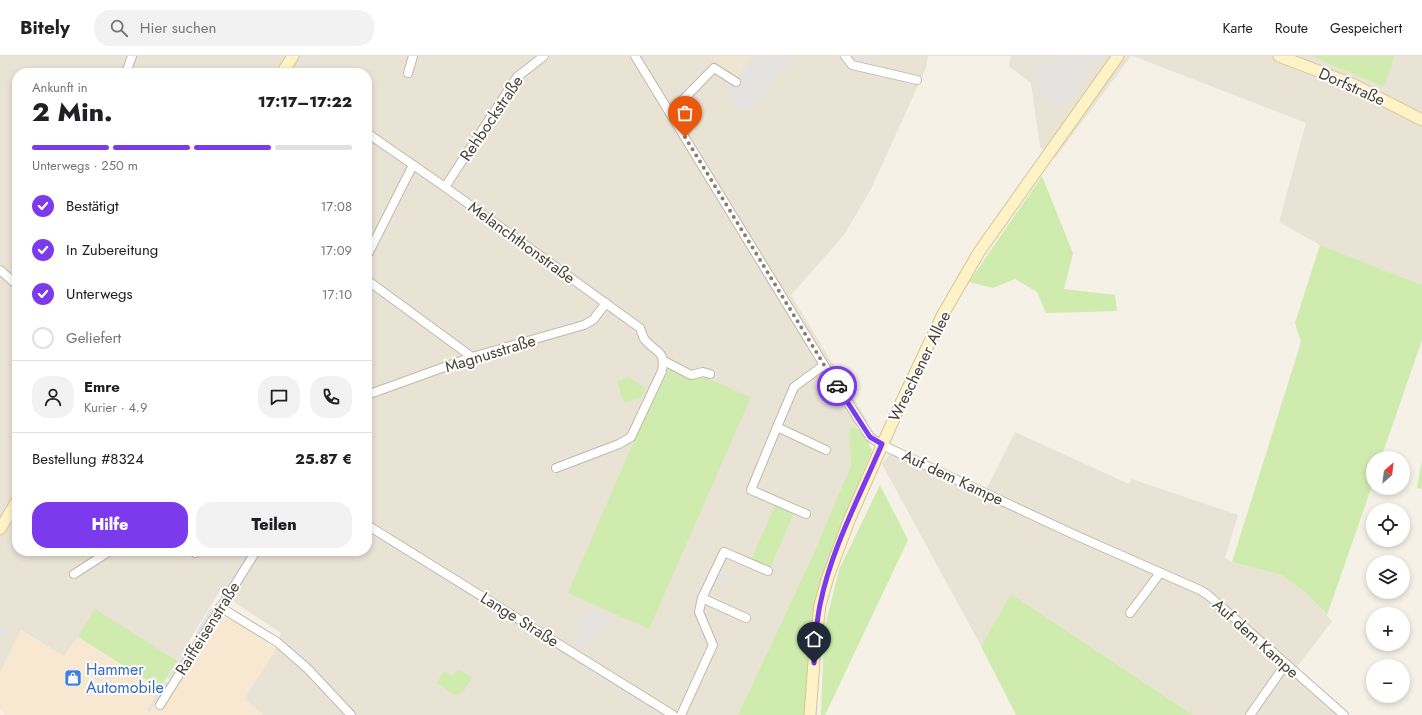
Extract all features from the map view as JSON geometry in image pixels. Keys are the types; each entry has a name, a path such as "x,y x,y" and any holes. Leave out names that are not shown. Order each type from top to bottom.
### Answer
{"street":[{"path":"128,68 132,56"},
{"path":"285,68 293,56"},
{"path":"408,73 413,56"},
{"name":"Rehbockstraße","path":"445,187 517,78 544,56"},
{"name":"Auf dem Kampe","path":"635,56 870,437 882,444 1208,596 1285,666 1344,715"},
{"path":"845,56 852,65 917,80"},
{"name":"Wreschener Allee","path":"810,715 820,605 836,552 882,444 942,316 979,252 1118,56"},
{"name":"Dorfstraße","path":"1280,56 1352,84 1422,120"},
{"path":"670,113 714,68 736,82"},
{"name":"Melanchthonstraße","path":"372,136 445,187 640,328 643,337 661,353 664,361 692,375 703,372 710,374"},
{"path":"372,246 413,165"},
{"path":"0,270 12,281"},
{"path":"372,284 472,357"},
{"name":"Magnusstraße","path":"372,393 472,357 584,325 593,320 606,303"},
{"path":"556,468 619,444 631,437 662,371 664,361"},
{"path":"806,514 751,490 794,387 824,364"},
{"path":"778,427 826,450"},
{"path":"0,529 12,509"},
{"name":"Lange Straße","path":"372,528 672,715"},
{"path":"681,715 713,645 699,612 702,598 724,552 768,571"},
{"path":"74,574 102,556"},
{"name":"Raiffeisenstraße","path":"160,705 253,556"},
{"path":"1130,613 1160,573"},
{"path":"702,598 746,618"},
{"path":"220,607 277,642 308,668 351,715"},
{"path":"1250,715 1285,666"}],"shaded area":[{"path":"0,56 928,56 926,68 871,189 844,235 791,295 868,422 849,430 851,465 812,557 738,715 263,715 244,699 276,649 281,633 219,592 160,688 78,637 64,656 21,630 0,673"},
{"path":"305,56 313,56 305,68 298,68"},
{"path":"706,56 752,56 738,77"},
{"path":"752,56 785,56 792,64 778,72 753,109 738,110 725,84 738,77"},
{"path":"855,56 872,59 870,65 854,61"},
{"path":"1011,56 1131,56 1055,158 1040,147 1031,83 1009,66"},
{"path":"1056,56 1103,56 1098,63 1092,60 1088,71 1080,83 1077,83 1076,85 1079,87 1069,103 1063,100 1061,106 1046,102 1047,96 1041,97 1035,66 1037,59 1054,63"},
{"path":"1133,56 1311,56 1384,87 1395,56 1422,56 1422,285 1320,245 1279,222 1306,123"},
{"path":"570,317 576,322 556,329 551,324"},
{"path":"1015,432 1129,484 1132,479 1238,515 1225,558 1232,562 1282,575 1307,594 1332,621 1294,671 1339,715 1193,715 1011,594 981,646 882,464 892,450 985,492"},
{"path":"372,531 463,588 461,591 372,535"},
{"path":"111,556 122,556 115,561"},
{"path":"246,556 249,556 238,573 236,570"},
{"path":"722,569 730,572 725,582 718,579"},
{"path":"211,607 214,609 197,637 194,636"},
{"path":"587,607 612,618 584,648 572,641"},
{"path":"495,608 558,647 556,651 494,611"},
{"path":"229,617 276,649 244,699 263,715 4,715 0,709 0,673 21,630 64,656 78,637 172,694 219,618"},
{"path":"0,625 8,629 0,645"},
{"path":"187,644 191,646 170,679 167,678"},
{"path":"290,644 307,657 305,660 288,646"},
{"path":"583,663 643,701 639,703 583,668"},
{"path":"320,670 334,686 331,688 317,672"},
{"path":"165,681 168,683 150,712 147,710"}],"green space":[{"path":"1311,56 1395,56 1384,87"},
{"path":"1042,176 1073,253 1064,289 1115,295 1117,311 1046,313 1037,292 1015,279 993,288 969,282"},
{"path":"1320,245 1422,285 1422,340 1383,451 1366,451 1366,495 1369,495 1327,615 1307,594 1282,575 1232,562 1301,342 1295,323"},
{"path":"670,368 702,376 751,397 649,629 568,593 641,425"},
{"path":"629,377 645,388 642,397 624,403 617,381"},
{"path":"854,427 863,432 872,450 845,519 815,608 804,715 738,715 812,557 851,465 849,429"},
{"path":"1422,460 1422,489 1417,488"},
{"path":"880,485 908,540 825,715 821,715 824,630 839,570"},
{"path":"775,505 794,513 770,568 751,560"},
{"path":"1011,594 1193,715 1016,715 981,646"},
{"path":"95,609 177,661 160,688 78,637"},
{"path":"458,669 472,678 463,692 455,695 437,683 444,671 452,677"}],"way so far":[{"path":"685,137 837,386"}],"place":[{"name":"Hammer Automobile","path":"73,678"}],"route":[{"path":"814,663 820,605 828,577 836,552 882,444 870,437 837,386"}]}
